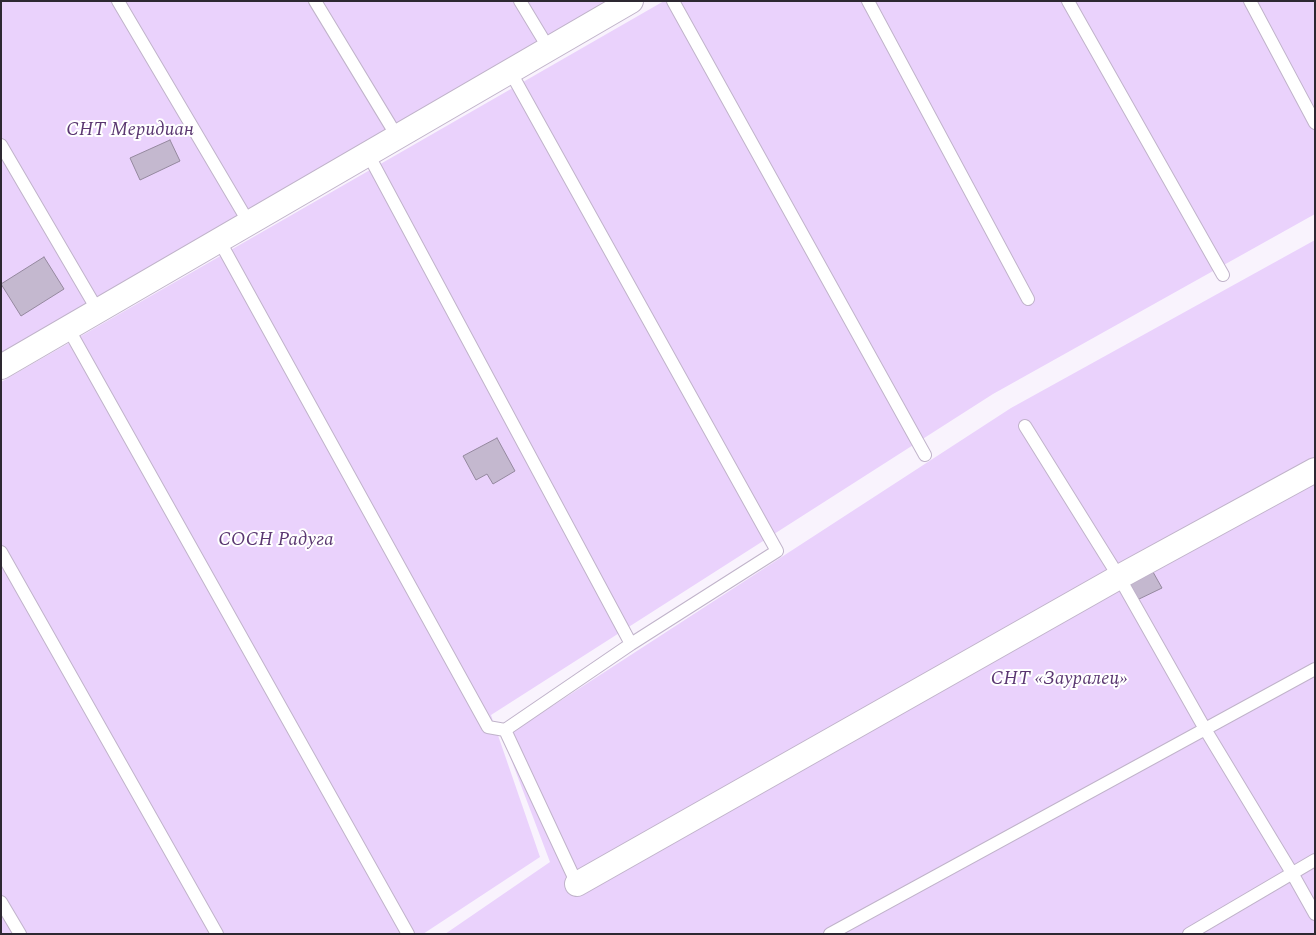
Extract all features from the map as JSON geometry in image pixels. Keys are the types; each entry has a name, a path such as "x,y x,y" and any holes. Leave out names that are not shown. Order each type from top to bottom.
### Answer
{"street":[{"path":"1,367 631,1"},
{"path":"577,884 1119,577 1315,470"}],"lane":[{"path":"118,1 248,223"},
{"path":"316,1 398,138"},
{"path":"520,1 549,49"},
{"path":"673,1 925,455"},
{"path":"868,1 1028,299"},
{"path":"1068,1 1223,275"},
{"path":"1250,1 1315,123"},
{"path":"219,240 488,728 505,730 632,644 777,551 510,71"},
{"path":"1,145 98,311"},
{"path":"368,154 632,644"},
{"path":"68,328 408,934"},
{"path":"1025,426 1119,577 1205,729 1315,914"},
{"path":"1,552 217,934"},
{"path":"830,934 1315,669"},
{"path":"505,730 577,884"},
{"path":"1189,934 1315,860"},
{"path":"1,902 20,934"}],"green space":[{"name":"СНТ Меридиан","path":"1,1 611,1 1,355"},
{"name":"СОСН Радуга","path":"664,1 1315,1 1315,214 993,394 491,715 540,857 423,934 1,934 1,382"},
{"name":"СНТ «Зауралец»","path":"1315,240 1315,934 445,934 550,862 503,738 1011,408"}],"building":[{"path":"170,140 180,161 140,180 130,158"},
{"path":"44,257 64,289 21,316 1,284"},
{"path":"497,438 515,471 493,484 487,474 476,480 463,456"},
{"path":"1153,572 1162,588 1137,600 1129,584"}]}
